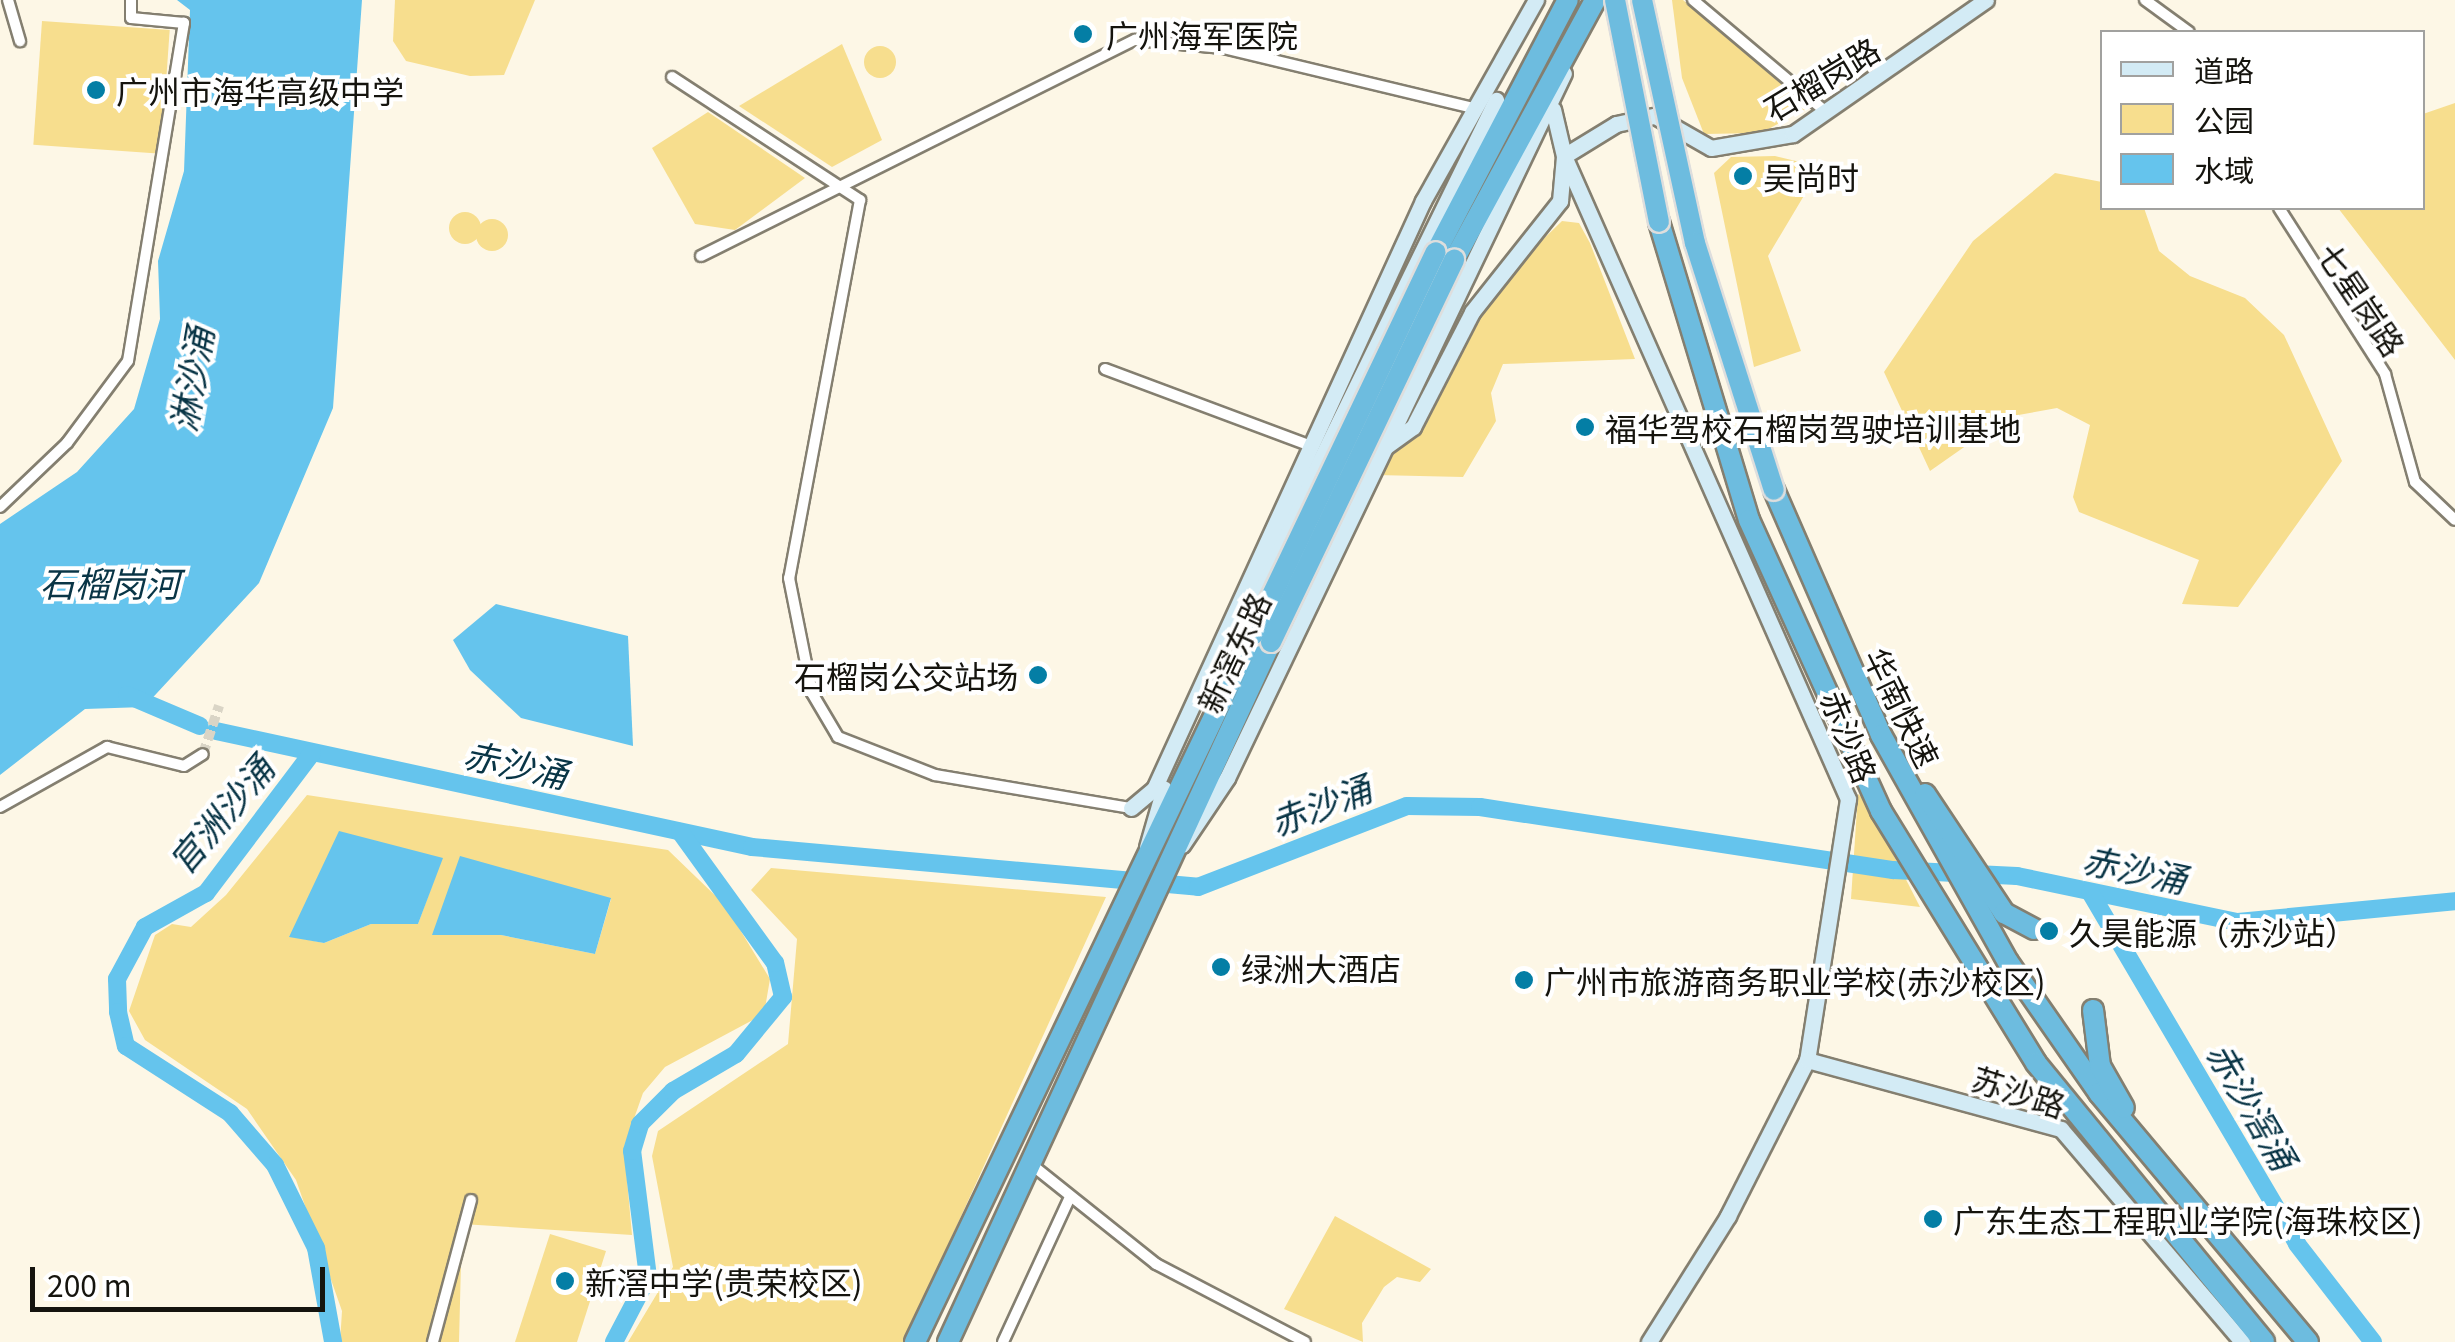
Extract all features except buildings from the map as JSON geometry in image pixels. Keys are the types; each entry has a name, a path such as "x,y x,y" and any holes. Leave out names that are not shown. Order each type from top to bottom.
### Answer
{"highway":[{"path":"1540,52 1552,0"},
{"path":"1487,105 1540,52 1568,0"},
{"name":"华南快速","path":"1615,0 1660,222 1749,520 1904,854 2036,1063 2264,1342"},
{"name":"华南快速","path":"1642,0 1695,244 1774,490 1878,727 1954,850 2070,1055 2173,1186 2308,1342"},
{"name":"新滘东路","path":"1445,256 1592,6"},
{"name":"新滘东路","path":"915,1342 1146,854 1262,638 1540,52"},
{"name":"新滘东路","path":"948,1342 1174,856 1262,638"},
{"path":"1979,893 2008,917 2034,929"},
{"path":"2093,1010 2100,1066 2173,1186"}],"main road":[{"path":"1146,854 1151,820 1313,470 1318,446 1346,400 1536,0"},
{"name":"石榴岗路","path":"1519,174 1540,152 1564,156 1644,117 1660,116 1699,145 1732,149 1793,134 1828,114 1986,0"},
{"path":"1174,856 1226,778 1556,96 1592,6"},
{"path":"1318,446 1384,448 1412,427 1472,312 1549,218 1564,190 1564,156 1552,131 1556,96"},
{"path":"1151,820 1130,808 1154,789 1318,446 1430,188 1487,105"},
{"name":"赤沙路","path":"1564,156 1589,224 1846,785 1844,853 1811,1061 1720,1229 1648,1342"},
{"path":"1549,218 1572,213 1589,224"},
{"path":"1346,400 1356,428 1372,436 1402,412"},
{"path":"1313,470 1331,456 1352,456 1366,487"},
{"path":"1660,1342 1725,1242 1811,1061"},
{"name":"苏沙路","path":"1811,1061 2061,1129 2242,1342"}],"street":[{"path":"8,0 20,41"},
{"path":"0,507 67,443 128,361 184,23 131,18 131,0"},
{"path":"1694,0 1828,114"},
{"path":"2144,0 2186,30"},
{"path":"701,256 843,189 1135,40 1223,48 1487,105"},
{"path":"672,77 860,200 789,578 812,693 838,737 866,752 935,775 1130,808"},
{"name":"七星岗路","path":"2280,210 2385,374 2416,482 2455,520"},
{"path":"1105,370 1318,446"},
{"path":"0,807 107,746 184,766 203,754"},
{"path":"1032,1165 1156,1264 1305,1342"},
{"path":"1003,1342 1070,1197"},
{"path":"433,1342 471,1200"}],"green space":[{"path":"395,0 535,0 504,75 470,76 406,61 393,41"},
{"path":"1672,0 1683,0 1809,107 1761,133 1704,134 1682,78"},
{"name":"广州市海华高级中学","path":"42,21 170,30 161,154 33,145"},
{"path":"842,44 882,140 832,167 739,106"},
{"path":"880,46 891,51 896,62 891,73 880,78 869,73 864,62 869,51"},
{"path":"2455,103 2455,360 2340,210 2425,210 2425,113"},
{"path":"708,112 805,178 735,230 695,224 652,148"},
{"path":"1775,156 1821,167 1768,256 1801,351 1754,367 1714,173 1731,157"},
{"path":"2055,173 2100,182 2100,210 2145,210 2159,251 2190,276 2245,298 2284,335 2342,461 2238,607 2182,604 2199,560 2079,512 2073,497 2090,425 2057,408 2007,417 1930,471 1884,372 1973,241"},
{"path":"465,212 476,217 481,228 476,239 465,244 454,239 449,228 454,217"},
{"path":"492,219 503,224 508,235 503,246 492,251 481,246 476,235 481,224"},
{"path":"1562,221 1579,223 1590,243 1635,359 1503,364 1491,393 1496,421 1463,477 1376,475 1427,416 1495,286"},
{"path":"1858,794 1866,801 1920,907 1851,899"},
{"path":"307,795 668,850 725,905 770,979 764,1014 665,1067 643,1093 624,1147 632,1235 462,1224 459,1342 340,1342 342,1311 296,1180 247,1109 145,1040 129,1011 155,935 172,924 191,927 226,895","holes":["442,858 418,924 371,924 324,943 289,936","611,899 595,954 501,935 432,935"]},
{"path":"771,868 1106,897 904,1342 628,1342 673,1267 652,1156 658,1131 788,1044 797,939 751,890"},
{"path":"1335,1216 1431,1269 1420,1282 1397,1277 1384,1287 1362,1323 1363,1342 1284,1309"},
{"path":"550,1234 606,1251 577,1342 515,1342"}],"water":[{"name":"石榴岗河","path":"177,0 362,0 333,408 259,583 144,707 85,709 0,775 0,524 77,472 134,409 160,319 158,261 184,171 190,10"},
{"path":"496,604 628,636 633,746 521,718 470,670 453,640"},
{"path":"339,831 443,858 418,924 371,924 324,943 289,937"},
{"path":"460,856 611,898 595,954 501,935 432,935"}],"waterway":[{"name":"赤沙涌","path":"127,695 200,726"},
{"name":"赤沙涌","path":"216,731 752,847 1198,887 1407,806 1480,807 1893,870 2017,876 2238,922 2455,901"},
{"name":"官洲沙涌","path":"312,753 206,893 145,927 117,979 118,1012 126,1046 230,1113 275,1165 316,1248 333,1342"},
{"path":"614,1342 648,1277 632,1151 640,1124 673,1091 736,1054 783,997 775,963 680,832"},
{"name":"赤沙滘涌","path":"2090,892 2297,1244 2373,1342"}],"tunnel":[{"path":"203,754 219,706"}],"place":[{"name":"广州海军医院","path":"1083,34"},
{"name":"广州市海华高级中学","path":"96,90"},
{"name":"吴尚时","path":"1743,176"},
{"name":"福华驾校石榴岗驾驶培训基地","path":"1585,427"},
{"name":"石榴岗公交站场","path":"1038,675"},
{"name":"久昊能源（赤沙站）","path":"2049,931"},
{"name":"绿洲大酒店","path":"1221,967"},
{"name":"广州市旅游商务职业学校(赤沙校区)","path":"1524,980"},
{"name":"广东生态工程职业学院(海珠校区)","path":"1933,1219"},
{"name":"新滘中学(贵荣校区)","path":"565,1281"}],"water label":[{"name":"淋沙涌","path":"190,379"}]}
